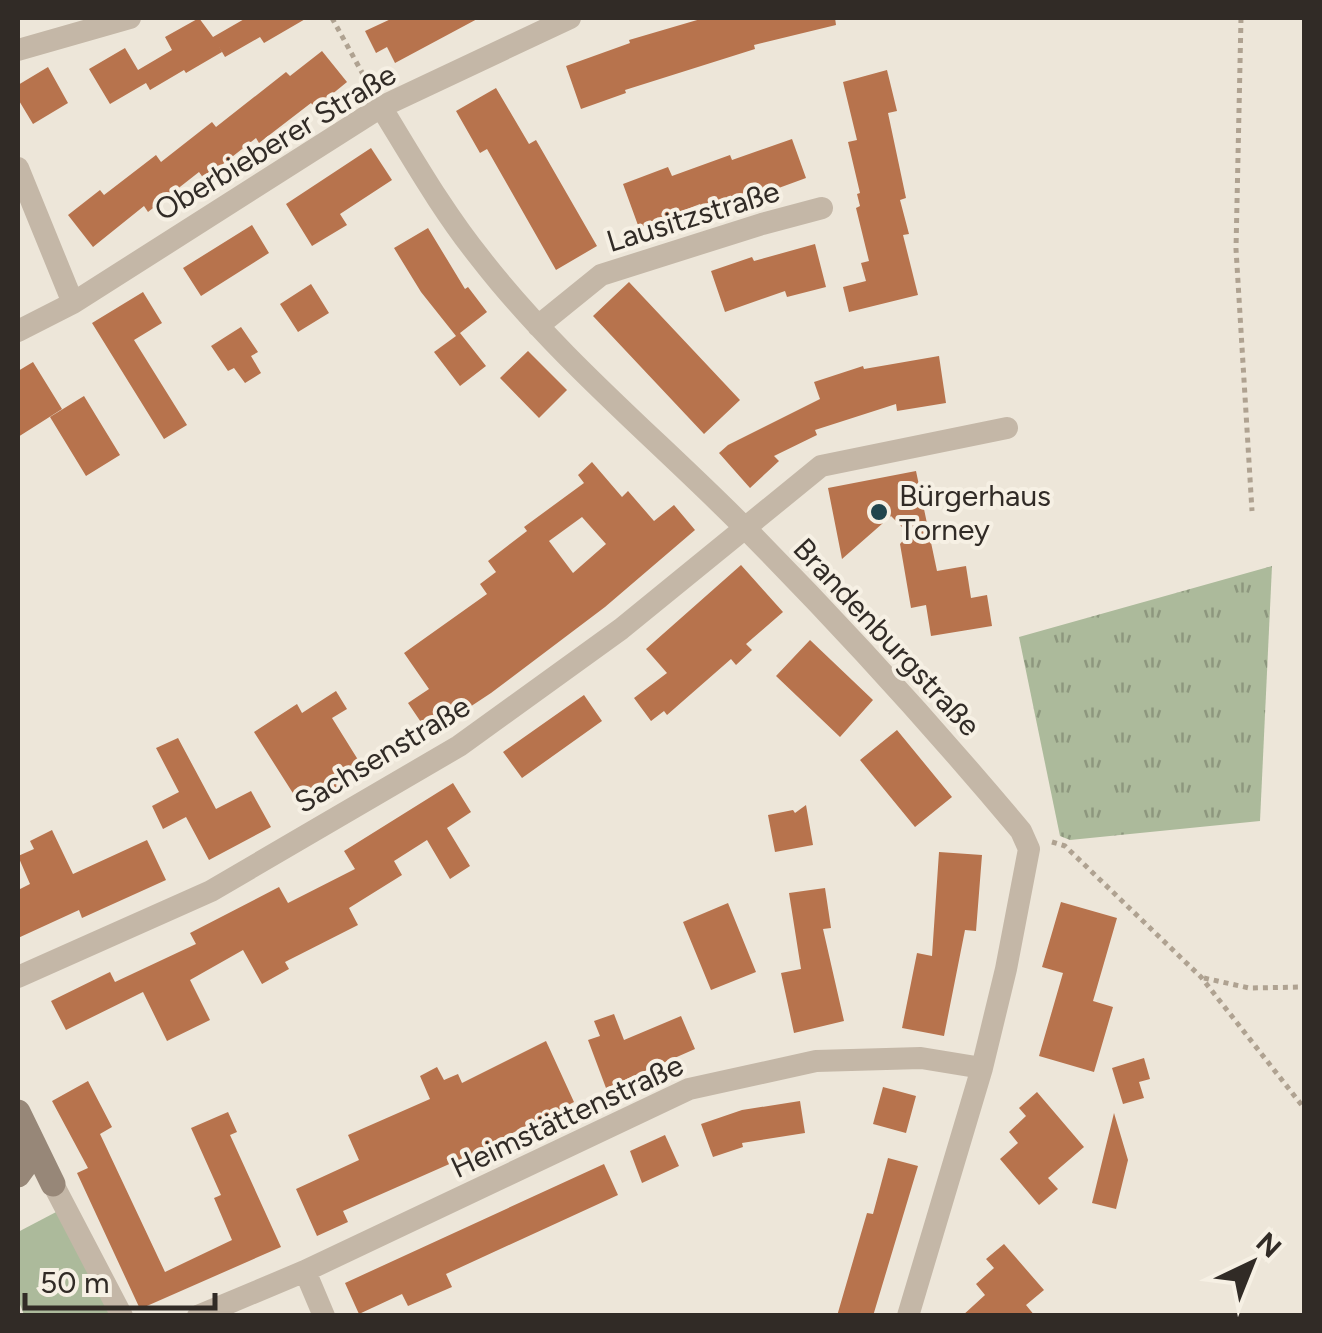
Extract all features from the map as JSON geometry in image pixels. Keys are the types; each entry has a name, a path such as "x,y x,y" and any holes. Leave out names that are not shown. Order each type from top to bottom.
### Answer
{"street":[{"path":"18,50 130,18"},
{"name":"Oberbieberer Straße","path":"18,330 73,302 381,108 570,18"},
{"name":"Brandenburgstraße","path":"381,108 430,188 481,260 538,326 744,527 894,682 1021,831"},
{"path":"18,168 73,302"},
{"name":"Lausitzstraße","path":"538,326 602,276 822,208"},
{"name":"Sachsenstraße","path":"18,977 210,891 459,746 621,630 821,466 1008,428"},
{"path":"908,1316 982,1068 1006,969 1028,849 1021,831"},
{"name":"Heimstättenstraße","path":"198,1316 305,1271 689,1089 816,1061 921,1058 982,1068"},
{"path":"18,1112 122,1316"},
{"path":"18,1176 26,1164 30,1136"},
{"path":"305,1271 324,1316"}],"path":[{"path":"332,18 381,108"},
{"path":"1241,18 1236,249 1252,511"},
{"path":"1021,831 1065,846 1201,977 1304,1108"},
{"path":"1201,977 1249,988 1304,986"}],"green space":[{"path":"1272,566 1260,821 1070,840 1060,836 1019,637"},
{"path":"58,1211 112,1315 24,1315 18,1299 18,1232"}],"building":[{"path":"199,18 213,37 246,18 307,18 264,43 260,37 225,57 218,45 222,52 186,73 184,70 150,90 146,83 110,104 89,69 125,48 138,70 172,50 165,37"},
{"path":"393,18 479,18 395,63 387,47 376,53 365,31"},
{"path":"704,18 835,18 836,25 754,45 755,49 625,90 626,93 581,109 566,66 630,43 629,40"},
{"path":"322,51 347,82 315,108 311,103 259,143 256,138 204,179 199,172 148,212 144,206 93,247 68,215 100,190 104,195 156,155 161,162 212,122 216,127 286,72 290,76"},
{"path":"48,67 68,103 33,124 18,99 18,85"},
{"path":"887,70 897,111 888,113 906,198 900,200 909,234 903,235 918,295 849,312 843,287 866,281 861,263 869,261 856,208 860,206 860,193 848,142 857,140 843,82"},
{"path":"496,88 529,144 536,140 597,246 556,270 487,149 480,153 456,111"},
{"path":"792,139 806,178 702,210 700,204 639,228 623,184 668,167 672,176"},
{"path":"371,148 392,180 340,214 347,225 312,246 286,204"},
{"path":"252,225 269,253 201,296 183,268"},
{"path":"428,228 465,289 468,287 487,312 460,333 486,366 460,386 434,352 456,336 421,292 394,248"},
{"path":"815,244 826,287 787,297 785,291 725,312 711,271 752,257 754,261"},
{"path":"629,282 740,400 704,434 593,316"},
{"path":"311,284 329,313 298,332 280,304"},
{"path":"143,292 162,323 134,340 187,425 164,439 92,323"},
{"path":"241,327 258,352 251,356 261,373 245,383 234,368 228,371 211,346"},
{"path":"528,351 567,390 539,418 500,378"},
{"path":"939,356 946,403 897,411 896,404 815,430 817,435 774,456 779,461 750,488 719,453 820,399 814,382 863,366 864,369"},
{"path":"33,362 62,409 18,437 18,371"},
{"path":"84,396 120,455 86,476 50,417"},
{"path":"592,462 622,497 628,491 654,521 674,505 695,530 605,607 491,693 429,734 408,703 429,689 404,653 487,594 480,584 496,572 488,561 527,531 524,527 584,483 578,475","holes":["582,517 606,544 573,573 549,541"]},
{"path":"916,471 937,571 966,566 971,598 987,595 992,626 931,636 926,605 911,608 900,544 909,534 891,516 842,559 828,488"},
{"path":"741,565 783,612 746,644 752,650 736,665 731,659 667,715 664,711 651,721 634,698 667,673 646,649"},
{"path":"810,640 873,700 840,737 776,676"},
{"path":"336,691 347,709 332,718 365,771 303,809 254,732 297,704 302,713"},
{"path":"584,695 602,721 522,778 503,752"},
{"path":"897,730 952,797 915,827 860,760"},
{"path":"178,738 216,809 251,791 271,827 209,860 186,817 163,829 152,806 179,792 156,748"},
{"path":"453,783 471,812 447,828 470,866 450,879 427,840 394,861 402,875 349,908 358,925 285,962 289,969 262,984 243,950 190,980 210,1020 167,1041 143,992 66,1030 51,1001 110,972 115,982 196,944 190,933 279,887 288,903 355,869 344,851"},
{"path":"806,805 813,845 775,852 768,815 793,810 795,813"},
{"path":"52,830 73,874 147,840 166,880 82,918 79,910 18,938 18,890 30,884 18,856 34,849 30,841"},
{"path":"939,852 982,855 976,931 965,930 944,1036 902,1028 917,953 932,956"},
{"path":"825,888 831,928 823,929 844,1021 794,1033 781,973 801,969 789,893"},
{"path":"1061,902 1117,918 1093,1001 1113,1007 1094,1072 1039,1056 1063,973 1042,967"},
{"path":"728,903 756,972 711,990 683,922"},
{"path":"614,1014 624,1040 681,1016 695,1049 606,1088 588,1040 600,1036 594,1021"},
{"path":"546,1041 574,1102 463,1158 343,1211 348,1222 317,1236 296,1189 359,1160 348,1135 430,1099 420,1076 437,1067 444,1080 458,1074 462,1083"},
{"path":"1144,1058 1150,1079 1139,1082 1144,1098 1123,1104 1112,1068"},
{"path":"88,1081 112,1127 100,1134 165,1272 232,1240 214,1198 221,1195 191,1128 228,1112 237,1132 230,1135 281,1247 140,1309 77,1173 88,1168 52,1101"},
{"path":"883,1087 916,1096 906,1133 873,1124"},
{"path":"1037,1092 1084,1147 1048,1178 1058,1189 1039,1205 1000,1159 1018,1143 1009,1132 1026,1116 1019,1108"},
{"path":"800,1101 805,1133 742,1143 743,1147 713,1157 701,1124 742,1110"},
{"path":"1114,1113 1128,1160 1116,1209 1092,1203"},
{"path":"665,1135 679,1166 642,1183 630,1151"},
{"path":"888,1158 918,1166 873,1316 837,1316 867,1213 873,1214"},
{"path":"604,1164 618,1195 446,1274 452,1287 408,1306 402,1294 359,1314 345,1283"},
{"path":"1004,1244 1044,1290 1026,1305 1035,1316 962,1316 985,1295 976,1284 994,1268 986,1259"}],"place":[{"name":"Bürgerhaus Torney","path":"879,512"}]}
